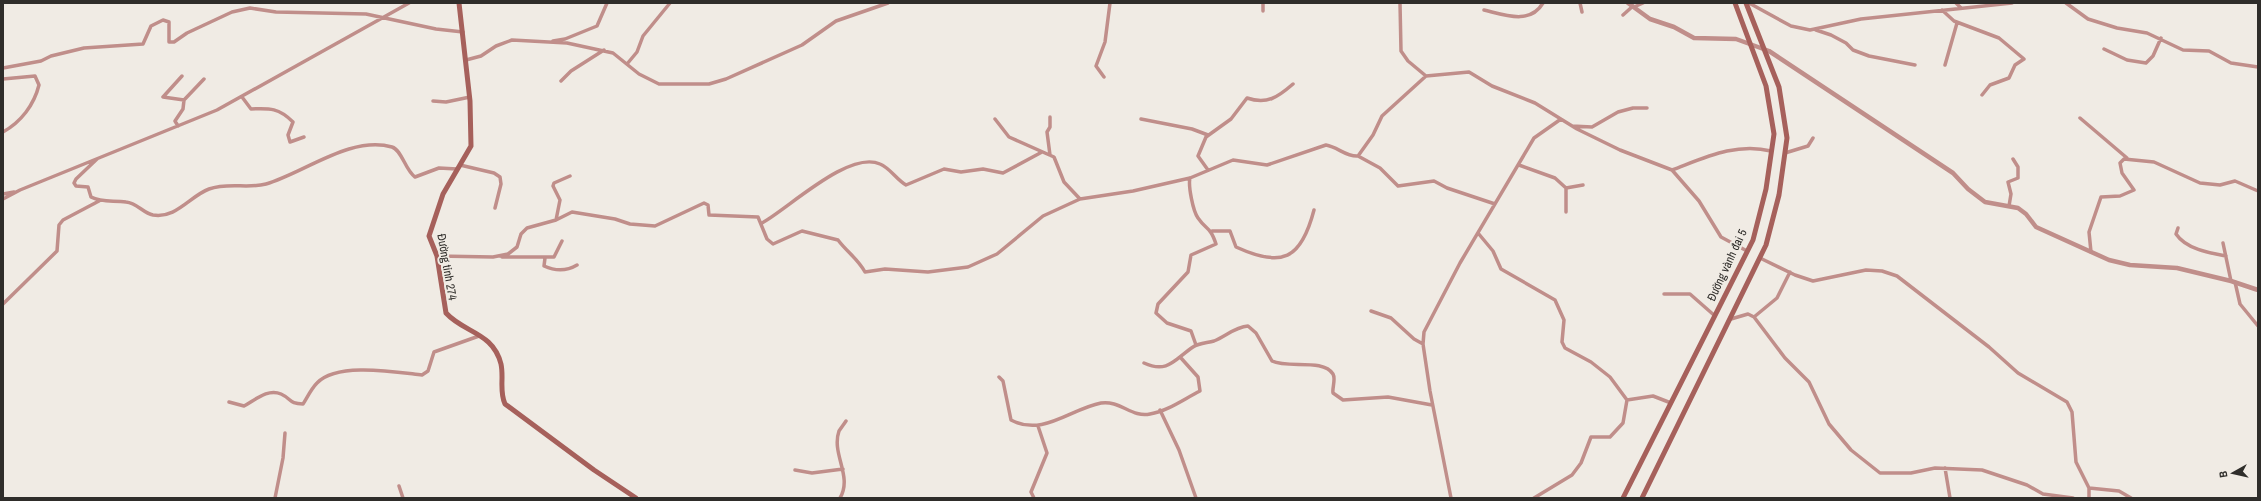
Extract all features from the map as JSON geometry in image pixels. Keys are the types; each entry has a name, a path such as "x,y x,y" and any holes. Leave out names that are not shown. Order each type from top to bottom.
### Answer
{"main road":[{"name":"Đường tỉnh 274","path":"459,3 470,97 471,146 443,194 431,229 431,242 437,256 446,313 450,318 482,335 500,360 500,390 505,404 594,470 636,498"},
{"name":"Đường vành đai 5","path":"1623,498 1748,251 1753,240 1766,189 1774,134 1766,86 1735,3"},
{"path":"1642,498 1766,245 1779,196 1787,138 1779,87 1747,3"}],"street":[{"path":"3,199 20,190 178,126 242,97 409,3"},
{"path":"549,43 598,26 607,3"},
{"path":"627,64 637,52 643,36 670,3"},
{"path":"466,60 481,56 496,46 512,40 567,43 604,50 615,54 648,80 663,85 715,83 802,45 836,20 888,3"},
{"path":"1104,77 1096,66 1105,42 1110,3"},
{"path":"1263,3 1263,11"},
{"path":"1400,3 1401,51 1408,61 1426,76"},
{"path":"1484,10 1514,16 1530,17 1539,10 1543,3"},
{"path":"1580,3 1583,10 1582,12"},
{"path":"1628,3 1650,19 1674,27 1694,38 1732,38 1765,49 1800,73 1835,93 1953,173 1968,189 1985,202 2009,206 2023,211 2036,227 2091,252 2123,264 2171,267 2233,281 2258,290"},
{"path":"1623,14 1634,6 1643,3"},
{"path":"1747,3 1791,26 1802,30 1814,30 1856,20 2012,3"},
{"path":"1956,3 1961,8"},
{"path":"2066,3 2088,19 2160,38 2183,50 2209,50 2231,63 2258,67"},
{"path":"3,68 40,62 51,56 84,48 142,44 147,39 151,26 163,20 169,22 168,40 174,42 187,33 232,12 250,8 280,12 346,12 383,17 436,29 463,32"},
{"path":"1942,10 1956,23 1996,36 2024,59 2015,65 2015,68 2010,73 2009,78 1990,86 1982,95"},
{"path":"1945,65 1956,23"},
{"path":"1814,30 1837,38 1846,43 1853,50 1869,56 1915,65"},
{"path":"2104,49 2120,59 2146,64 2150,61 2160,38"},
{"path":"560,81 571,71 604,50"},
{"path":"1358,156 1373,135 1382,116 1426,76 1469,72 1492,86 1535,103 1572,126 1625,152 1672,170 1699,200 1721,237 1748,251"},
{"path":"3,79 35,76 39,85 37,95 12,126 3,132"},
{"path":"182,76 163,97 184,100"},
{"path":"178,126 175,121 183,109 184,100 204,79"},
{"path":"1208,170 1198,156 1208,135 1231,119 1248,98 1260,103 1267,101 1293,84"},
{"path":"242,97 251,109 271,106 284,112 293,122 288,135 290,142 304,137"},
{"path":"433,101 446,102 470,97"},
{"path":"1572,126 1592,126 1628,108 1647,108"},
{"path":"1050,117 1050,127 1047,132 1050,155"},
{"path":"2080,118 2127,158 2154,162 2200,183 2220,185 2235,182 2258,191"},
{"path":"995,119 1009,137 1056,159 1064,182 1080,199"},
{"path":"1141,119 1159,124 1185,127 1208,135"},
{"path":"1451,498 1432,405 1423,344 1426,326 1478,233 1537,135 1561,119"},
{"path":"1785,153 1808,146 1813,138"},
{"path":"493,257 508,254 514,251 521,234 527,228 556,220 568,214 576,212 630,224 655,226 704,203 708,205 709,215 755,215 762,222 767,239 773,244 802,231 820,237 838,240 848,254 858,260 865,272 885,269 928,272 968,267 987,260 1006,247 1038,219 1080,199 1133,191 1190,178 1238,160 1264,165 1326,145 1333,146 1348,155 1358,156 1380,168 1398,186 1402,187 1434,181 1447,188 1495,204"},
{"path":"97,159 91,167 77,176 74,183 76,186 88,187 93,199 134,204 146,214 163,215 211,188 266,184 308,165 350,150 377,146 393,147 397,150 402,164 415,177 422,176 439,168 458,167 494,173 500,177 501,184 495,208"},
{"path":"1672,170 1738,147 1760,146 1771,151"},
{"path":"762,222 783,212 829,174 864,163 873,161 886,167 906,185 944,169 962,172 983,169 1003,173 1024,164 1042,152"},
{"path":"2091,252 2089,232 2101,197 2120,196 2134,190 2121,169 2122,160 2127,158"},
{"path":"2009,206 2011,194 2008,182 2018,178 2018,167 2013,159"},
{"path":"1519,165 1555,178 1566,188 1566,212"},
{"path":"556,220 560,200 553,186 554,183 570,176"},
{"path":"1190,178 1188,185 1194,198 1197,214 1212,232 1215,246 1198,251 1191,255 1188,272 1156,309 1158,316 1167,323 1191,331 1196,345"},
{"path":"1566,188 1583,185"},
{"path":"3,194 20,190"},
{"path":"3,304 57,251 59,225 63,220 100,201"},
{"path":"1212,232 1230,231 1236,246 1259,257 1274,258 1287,256 1300,246 1314,210"},
{"path":"2178,228 2176,234 2181,241 2211,253 2226,256"},
{"path":"1478,233 1488,248 1493,251 1501,269 1555,300 1564,320 1562,342 1565,348 1591,362 1610,377 1627,400 1623,423 1610,437 1591,437 1585,455 1575,472 1568,479 1534,498"},
{"path":"437,256 545,258 556,255 562,241"},
{"path":"2222,243 2240,304 2258,326"},
{"path":"545,258 544,266 550,269 571,269 577,265"},
{"path":"1760,258 1802,278 1814,281 1873,270 1886,271 1897,276 1989,347 2018,373 2067,402 2072,412 2076,462 2089,488 2089,498"},
{"path":"1754,317 1778,298 1790,272"},
{"path":"1664,294 1690,294 1715,316"},
{"path":"1371,311 1391,318 1414,339 1423,344"},
{"path":"1730,319 1748,314 1754,317 1785,358 1809,382 1825,418 1855,453 1883,474 1911,473 1945,468 1987,472 2027,484 2040,493 2073,498"},
{"path":"1144,363 1150,366 1162,368 1173,364 1196,345 1215,340 1239,328 1248,326 1255,332 1272,361 1284,365 1316,363 1331,372 1333,377 1333,393 1343,400 1388,397 1432,405"},
{"path":"229,402 244,406 263,394 278,393 293,404 302,404 317,383 332,374 376,369 422,375 428,371 434,352 482,335"},
{"path":"999,376 1003,381 1011,420 1015,424 1038,426 1064,419 1105,403 1116,402 1142,415 1160,410 1200,391 1201,382 1197,375 1181,358"},
{"path":"1627,400 1653,396 1671,403"},
{"path":"1160,410 1179,450 1196,498"},
{"path":"840,498 846,489 837,445 839,432 846,422"},
{"path":"1034,498 1031,492 1047,452 1038,426"},
{"path":"275,498 283,458 285,433"},
{"path":"1945,468 1950,498"},
{"path":"795,470 812,473 843,469"},
{"path":"399,486 403,498"},
{"path":"2089,488 2119,491 2131,498"}]}
